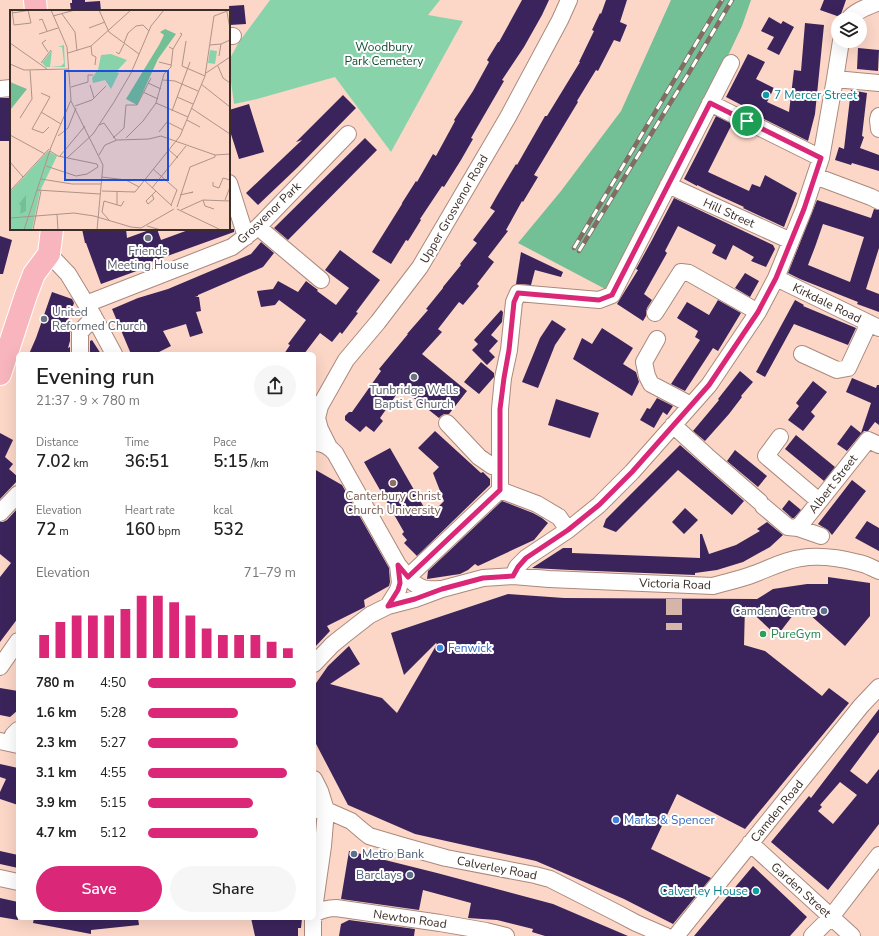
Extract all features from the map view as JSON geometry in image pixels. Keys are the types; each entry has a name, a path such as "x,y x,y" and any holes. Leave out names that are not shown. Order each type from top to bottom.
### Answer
{"highway":[{"path":"35,0 36,10"},
{"path":"8,366 26,295 34,274 49,254 52,230"}],"street":[{"name":"Upper Grosvenor Road","path":"403,571 380,542 343,466 335,453 322,445 317,418 317,408 346,360 378,322 420,266 508,117 560,20 569,0"},
{"path":"862,5 879,2"},
{"path":"513,576 518,567 526,558 568,530 599,505 632,472 709,385 758,312 776,278 804,209 821,158 840,48"},
{"path":"500,490 500,409 509,350 514,302 518,293 599,300 612,295 731,63"},
{"path":"835,79 879,83"},
{"path":"0,89 10,88"},
{"path":"710,103 821,158"},
{"path":"879,116 879,129"},
{"name":"Grosvenor Park","path":"90,310 232,247 252,232 348,134"},
{"path":"815,176 879,201"},
{"path":"230,185 252,232 321,280"},
{"name":"Hill Street","path":"668,185 791,241"},
{"path":"49,254 68,274 113,352"},
{"path":"655,314 681,272 689,273 758,312"},
{"name":"Kirkdale Road","path":"776,278 874,326"},
{"path":"80,352 80,332 90,310"},
{"path":"802,354 837,370 848,368 874,326"},
{"path":"657,339 644,362 647,376 651,384 691,405"},
{"path":"447,423 479,457 492,466 500,467"},
{"name":"Albert Street","path":"673,425 788,527 798,528 821,536"},
{"path":"780,437 766,456 819,502"},
{"name":"Albert Street","path":"798,528 819,502 873,442"},
{"path":"500,490 537,504 559,517 568,530"},
{"path":"388,606 398,590 403,571 500,490"},
{"path":"0,513 16,496"},
{"name":"Victoria Road","path":"442,589 483,578 513,576 674,591 713,586 755,574 781,563 800,558 816,557 831,557 860,563 879,571"},
{"path":"403,571 415,584 423,588 442,589"},
{"path":"316,662 332,645 370,615 388,606 415,599 442,589"},
{"path":"0,667 16,644"},
{"name":"Camden Road","path":"676,936 856,712 879,686"},
{"path":"9,743 16,732"},
{"path":"316,783 320,791 323,846 316,895"},
{"name":"Calverley Road","path":"320,810 351,821 369,836 446,858 550,879 636,923 666,936"},
{"name":"Garden Street","path":"750,843 852,936"},
{"path":"812,936 831,917 879,855"},
{"path":"0,878 16,882"},
{"name":"Newton Road","path":"316,913 328,908 336,908 440,923 506,936"},
{"path":"313,920 313,936"}],"green space":[{"name":"Woodbury Park Cemetery","path":"270,0 440,0 428,15 463,21 391,152 335,77 234,104 230,74 230,58 239,42"},
{"path":"671,0 751,0 742,26 707,100 609,291 518,243 561,191 621,111"}],"building":[{"path":"72,0 85,0 85,2 100,1 101,10 71,10 70,3 72,3"},
{"path":"522,0 549,0 524,47 502,80 504,81 471,138 473,139 461,160 444,187 442,186 420,219 421,220 408,241 406,240 391,264 372,252 416,181 417,182 433,154 436,156 455,121 454,120 473,91 489,62 487,60 499,42"},
{"path":"606,0 627,0 620,22 627,25 620,42 614,40 598,71 596,70 534,175 538,177 523,202 522,201 506,230 508,231 488,257 494,262 477,284 479,286 463,305 459,302 438,329 442,332 422,354 467,391 449,414 444,414 439,418 401,388 380,418 383,421 374,432 366,426 360,432 345,420 345,416 349,412 352,412 381,371 379,369 428,310 426,309 477,243 473,240 495,211 490,208 545,116 547,116 580,62 594,31 592,30 600,13 601,14"},
{"path":"824,0 846,0 842,12 831,12 831,14 820,10"},
{"path":"244,5 246,24 230,25 229,6"},
{"path":"769,17 781,24 783,21 794,27 779,55 767,49 774,37 761,31"},
{"path":"805,23 824,25 815,114 808,141 752,113 753,111 726,97 748,54 765,62 756,79 774,88 767,102 789,112 794,70 801,71"},
{"path":"858,48 879,50 878,71 857,69"},
{"path":"851,90 867,93 862,136 864,137 860,148 879,155 879,171 852,163 851,165 835,160 839,147 844,149"},
{"path":"343,95 356,108 258,205 246,193 302,140 296,142"},
{"path":"0,98 10,98 10,141 0,141"},
{"path":"249,104 264,152 239,159 230,131 230,110"},
{"path":"716,116 732,124 708,172 749,191 752,184 760,187 765,175 797,193 784,227 684,179"},
{"path":"365,138 377,150 288,240 274,228"},
{"path":"674,198 773,245 775,249 766,267 751,261 754,257 733,245 726,260 712,253 716,245 678,226 665,251 667,253 644,294 652,300 647,308 646,316 643,321 617,304 638,270 636,269"},
{"path":"817,200 871,218 874,209 879,210 879,248 866,289 879,294 879,312 857,304 858,302 788,273","holes":["823,224 864,237 850,282 808,265"]},
{"path":"234,229 234,232 148,263 149,265 141,268 142,269 101,284 85,243 82,230 126,230 127,238 149,230 157,230 161,240 188,230"},
{"path":"0,236 12,240 3,274 0,274"},
{"path":"261,242 274,253 263,267 195,297 199,297 201,311 196,312 203,333 190,337 186,324 163,331 171,346 159,352 130,352 112,309 138,298 168,289 251,254"},
{"path":"340,250 380,280 356,312 358,313 342,334 340,332 332,342 320,333 306,352 285,352 290,345 288,344 306,320 279,300 275,305 261,307 257,291 273,289 278,281 298,292 306,281 336,305 349,288 325,270"},
{"path":"521,252 563,272 561,277 535,270 531,285 516,284"},
{"path":"745,273 759,281 750,297 735,288"},
{"path":"52,292 72,299 74,303 66,326 72,329 70,332 68,348 70,347 70,352 30,352"},
{"path":"718,300 741,313 718,351 713,348 685,391 671,384 700,340 695,337 698,331 677,318 687,302 709,315"},
{"path":"795,300 804,305 803,306 856,328 848,345 794,324 765,377 756,372"},
{"path":"501,310 503,312 502,322 491,335 498,341 489,351 495,357 487,365 472,350 478,344 474,340"},
{"path":"552,320 566,329 555,345 538,388 522,382 540,338"},
{"path":"602,328 633,348 623,364 636,372 639,382 632,396 573,359 582,338 592,344"},
{"path":"92,340 100,352 90,352 90,341"},
{"path":"481,362 494,373 494,377 479,394 464,382"},
{"path":"740,371 753,382 729,414 705,441 693,431 719,400 718,399"},
{"path":"852,378 876,388 877,385 879,385 879,425 875,422 868,431 864,431 861,434 847,451 837,444 851,425 861,433 871,403 846,392"},
{"path":"813,381 827,392 811,412 815,416 803,431 788,420 799,406 796,403"},
{"path":"657,398 673,406 667,415 663,412 654,428 640,420 647,408 650,409"},
{"path":"556,399 599,413 590,438 548,425"},
{"path":"435,431 481,473 483,472 490,479 490,485 417,556 404,543 407,540 402,534 404,532 364,462 390,448 429,516 444,501 433,473 439,467 418,448"},
{"path":"0,433 13,440 5,457 13,464 9,469 16,475 16,482 0,499"},
{"path":"796,435 835,467 824,481 785,449"},
{"path":"680,445 744,501 732,515 678,470 616,532 603,527 606,519"},
{"path":"735,450 767,476 758,487 727,461"},
{"path":"316,470 342,485 389,568 389,586 364,600 365,607 327,626 330,631 316,646"},
{"path":"852,480 866,491 832,535 828,530 818,524"},
{"path":"789,500 801,510 794,518 782,509"},
{"path":"502,501 533,513 548,523 534,540 478,566 475,564 460,574 427,579 428,571"},
{"path":"685,508 698,520 684,534 672,522"},
{"path":"16,510 16,621 0,642 0,577 11,563 0,554 0,522 7,520"},
{"path":"867,521 879,528 879,551 855,538"},
{"path":"767,522 783,535 770,547 743,562 717,570 695,573 695,575 532,568 563,548 572,548 572,553 700,558 700,534 702,534 709,554 736,545 760,531 757,529"},
{"path":"828,577 870,583 870,616 845,646 800,606 777,636 745,606 744,645 765,651 822,696 829,688 849,703 745,829 677,794 651,849 711,878 673,924 624,899 536,861 415,834 348,805 316,744 316,683 328,666 349,646 360,664 330,684 382,698 397,713 437,644 436,643 404,675 391,633 508,594 564,598 757,599 773,589 807,584 828,584"},
{"path":"0,688 16,691 16,712 10,717 0,715"},
{"path":"879,709 879,732 850,771 867,784 879,769 879,824 828,890 771,842 809,796 811,798","holes":["840,782 857,795 833,824 818,811 822,807 820,805"]},
{"path":"0,764 16,768 16,804 0,799 0,792 6,779 0,777"},
{"path":"0,851 16,855 16,868 0,864"},
{"path":"349,851 553,904 628,936 545,936 532,932 533,929 497,920 468,918 471,903 423,890 419,910 341,899"},
{"name":"Calverley House","path":"753,866 807,917 790,936 694,936"},
{"path":"0,898 16,902 16,920 0,917"},
{"path":"34,920 138,920 139,925 91,930 91,934 33,923"},
{"path":"251,920 302,920 301,928 298,928 298,936 255,936"},
{"path":"349,920 415,929 414,936 339,936 341,924"}],"tunnel":[{"path":"674,599 674,630"}],"railway":[{"path":"574,248 722,0"},
{"path":"579,251 732,0"}],"place":[{"name":"7 Mercer Street","path":"766,95"},
{"name":"Friends Meeting House","path":"148,238"},
{"name":"United Reformed Church","path":"44,319"},
{"name":"Tunbridge Wells Baptist Church","path":"414,377"},
{"name":"Canterbury Christ Church University","path":"393,483"},
{"name":"Camden Centre","path":"824,611"},
{"name":"PureGym","path":"763,634"},
{"name":"Fenwick","path":"440,648"},
{"name":"Marks & Spencer","path":"616,820"},
{"name":"Metro Bank","path":"354,854"},
{"name":"Barclays","path":"410,875"},
{"name":"Calverley House","path":"756,891"}],"route":[{"path":"710,103 747,121 821,158 804,209 776,278 758,312 709,385 632,472 599,505 568,530 526,558 518,567 513,576 483,578 388,606 397,592 400,583 398,565 408,577 500,490 500,409 509,350 514,302 518,293 599,300 612,295 710,103"}]}
